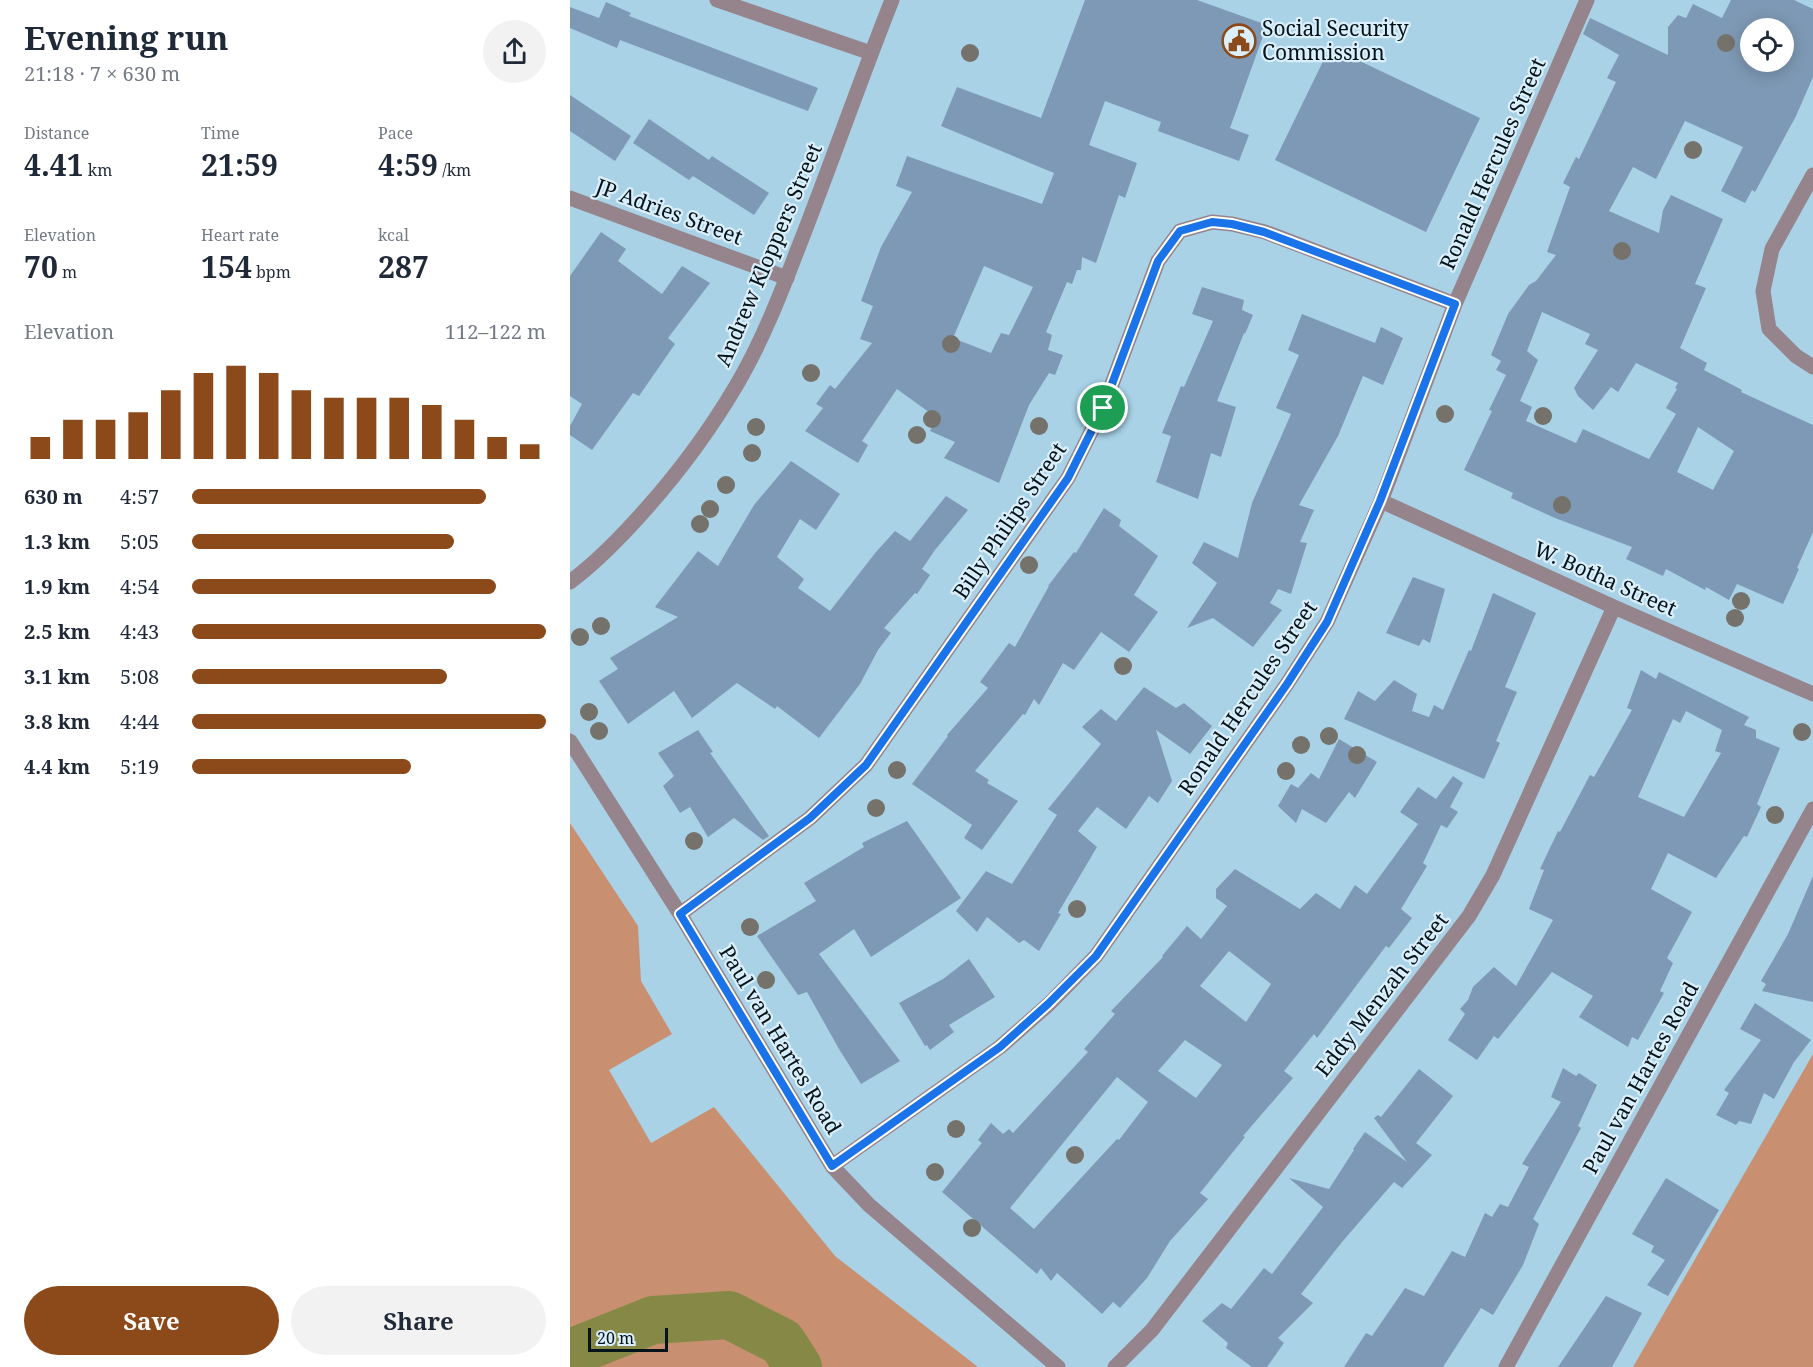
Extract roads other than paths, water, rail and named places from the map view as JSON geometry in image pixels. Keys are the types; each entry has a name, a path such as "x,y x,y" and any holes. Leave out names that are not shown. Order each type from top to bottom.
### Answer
{"street":[{"path":"717,0 871,53"},
{"name":"Andrew Kloppers Street","path":"570,582 615,543 668,483 737,385 786,278 892,0"},
{"name":"Ronald Hercules Street","path":"832,1166 1000,1047 1048,1004 1096,956 1287,684 1327,622 1380,501 1455,304 1587,0"},
{"path":"1813,175 1772,249 1763,291 1769,329 1796,356 1813,367"},
{"name":"JP Adries Street","path":"570,198 786,278"},
{"name":"Billy Philips Street","path":"680,914 810,818 866,765 1068,478 1103,408 1158,261 1180,231 1212,222 1232,224 1264,232 1455,304"},
{"name":"W. Botha Street","path":"1380,501 1813,694"},
{"name":"Eddy Menzah Street","path":"1115,1367 1160,1320 1469,916 1493,875 1614,607"},
{"name":"Paul van Hartes Road","path":"570,741 680,914 832,1166 869,1205 1058,1367"},
{"name":"Paul van Hartes Road","path":"1506,1367 1813,809"}],"waterway":[{"path":"570,1353 653,1320 729,1315 782,1342 798,1367"}],"place":[{"name":"Social Security Commission","path":"1239,41"}]}
